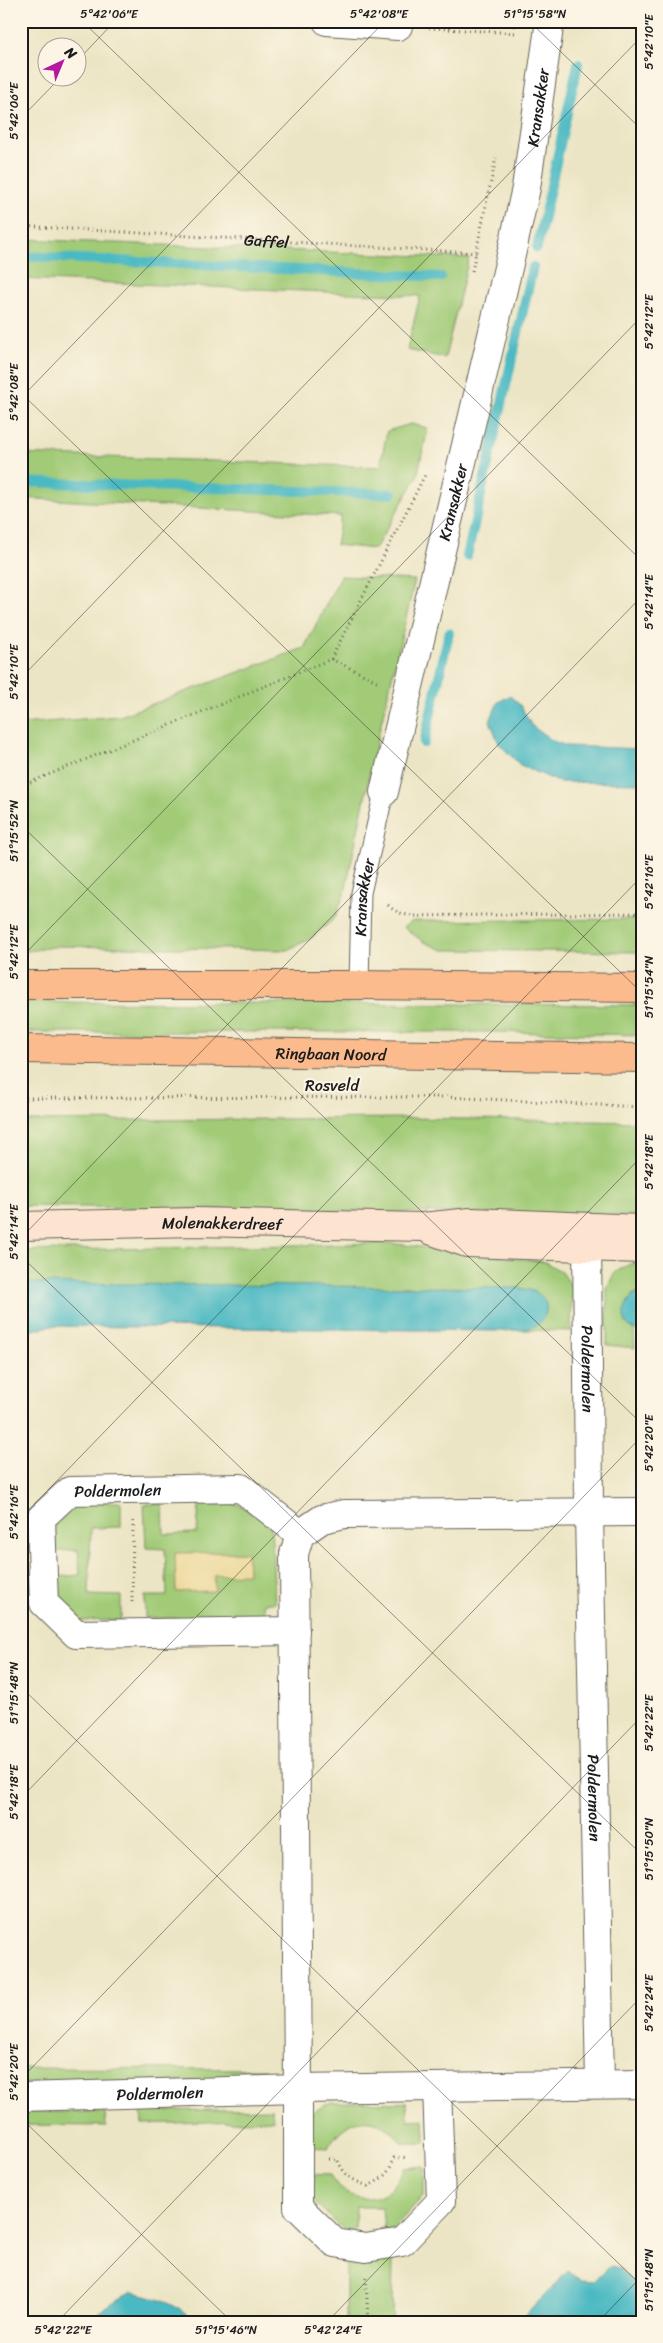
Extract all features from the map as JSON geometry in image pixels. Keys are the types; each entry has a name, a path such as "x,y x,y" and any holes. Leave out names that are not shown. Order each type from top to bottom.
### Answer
{"main road":[{"path":"21,985 359,984 642,988"},
{"name":"Ringbaan Noord","path":"21,1049 642,1058"}],"street":[{"path":"327,21 398,26"},
{"name":"Kransakker","path":"384,792 512,255 526,188 549,28"},
{"name":"Molenakkerdreef","path":"21,1226 196,1222 422,1227 472,1222 588,1237 642,1249"},
{"name":"Molenakkerdreef","path":"588,1237 642,1229"},
{"name":"Poldermolen","path":"588,1237 589,1513 600,2084"},
{"name":"Poldermolen","path":"295,1630 76,1634 44,1603 41,1518 70,1491 241,1488 300,1534"},
{"path":"437,2087 441,2201 402,2242 366,2248 335,2243 298,2207 294,1554 300,1534 322,1519 344,1514 642,1512"},
{"name":"Poldermolen","path":"21,2097 642,2084"}],"lane":[{"name":"Kransakker","path":"359,984 361,893 384,792"}],"path":[{"path":"515,21 515,42"},
{"path":"398,26 516,33 549,28"},
{"path":"472,273 496,158"},
{"name":"Gaffel","path":"21,226 512,255"},
{"path":"21,786 331,659 429,467"},
{"path":"331,659 407,695"},
{"path":"386,897 393,910 412,916 642,913"},
{"name":"Rosveld","path":"21,1098 446,1097 642,1107"},
{"path":"132,1633 133,1490"},
{"path":"298,2161 336,2159 344,2174 354,2181 368,2186 381,2180 389,2172 394,2158 439,2154"},
{"path":"366,2248 368,2322"}],"green space":[{"path":"21,239 469,258 445,358 407,350 420,296 21,279"},
{"path":"411,424 428,428 417,477 375,549 336,545 341,516 21,498 21,454 380,467 387,431"},
{"path":"341,576 415,580 378,736 345,892 335,918 310,939 287,950 60,946 21,952 21,724 120,716 304,648"},
{"path":"642,919 642,952 443,950 424,942 403,927 413,921"},
{"path":"21,1002 642,1005 642,1035 499,1032 21,1032"},
{"path":"408,1118 642,1122 642,1216 21,1206 21,1121"},
{"path":"388,1243 545,1262 562,1272 572,1287 571,1331 522,1330 535,1326 103,1284 21,1283 21,1251"},
{"path":"632,1263 642,1263 642,1290 632,1295 626,1323 634,1331 635,1348 607,1345 607,1289 614,1273"},
{"path":"121,1502 121,1527 91,1528 89,1595 121,1596 121,1620 75,1621 57,1603 56,1577 80,1575 78,1550 55,1551 55,1524 73,1503"},
{"path":"144,1504 163,1504 164,1534 197,1533 199,1504 237,1504 271,1524 275,1603 264,1603 265,1620 145,1618 145,1596 167,1596 165,1549 146,1548"},
{"path":"21,2068 265,2069 265,2081 25,2084 21,2079"},
{"path":"331,2102 407,2103 408,2120 424,2119 425,2143 401,2143 393,2133 383,2126 363,2121 353,2123 344,2128 328,2148 309,2147 311,2113"},
{"path":"272,2109 273,2120 142,2124 141,2111"},
{"path":"28,2112 105,2112 106,2126 21,2125 21,2117"},
{"path":"424,2166 424,2195 391,2231 384,2231 382,2207 356,2207 355,2230 345,2231 312,2200 311,2174 330,2175 338,2186 348,2193 369,2198 380,2195 389,2189 398,2180 404,2168"},
{"path":"346,2257 393,2258 392,2322 346,2322"}],"sand":[{"path":"247,1552 248,1574 214,1575 215,1591 176,1592 175,1553"}],"water":[{"path":"510,696 520,705 532,726 553,741 567,746 642,749 642,783 559,782 520,765 499,744 490,721 498,702"},
{"path":"21,1283 518,1288 539,1294 546,1304 546,1312 542,1320 531,1328 503,1331 50,1326 21,1333"},
{"path":"642,1290 642,1332 628,1325 624,1313 629,1300"},
{"path":"611,2266 619,2268 642,2289 642,2322 519,2322 568,2271 580,2280 593,2281"},
{"path":"132,2292 166,2302 182,2310 196,2322 88,2322 105,2307"}],"waterway":[{"path":"537,248 578,64"},
{"path":"21,256 441,277"},
{"path":"467,556 533,267"},
{"path":"21,482 392,494"},
{"path":"424,743 449,633"}]}
